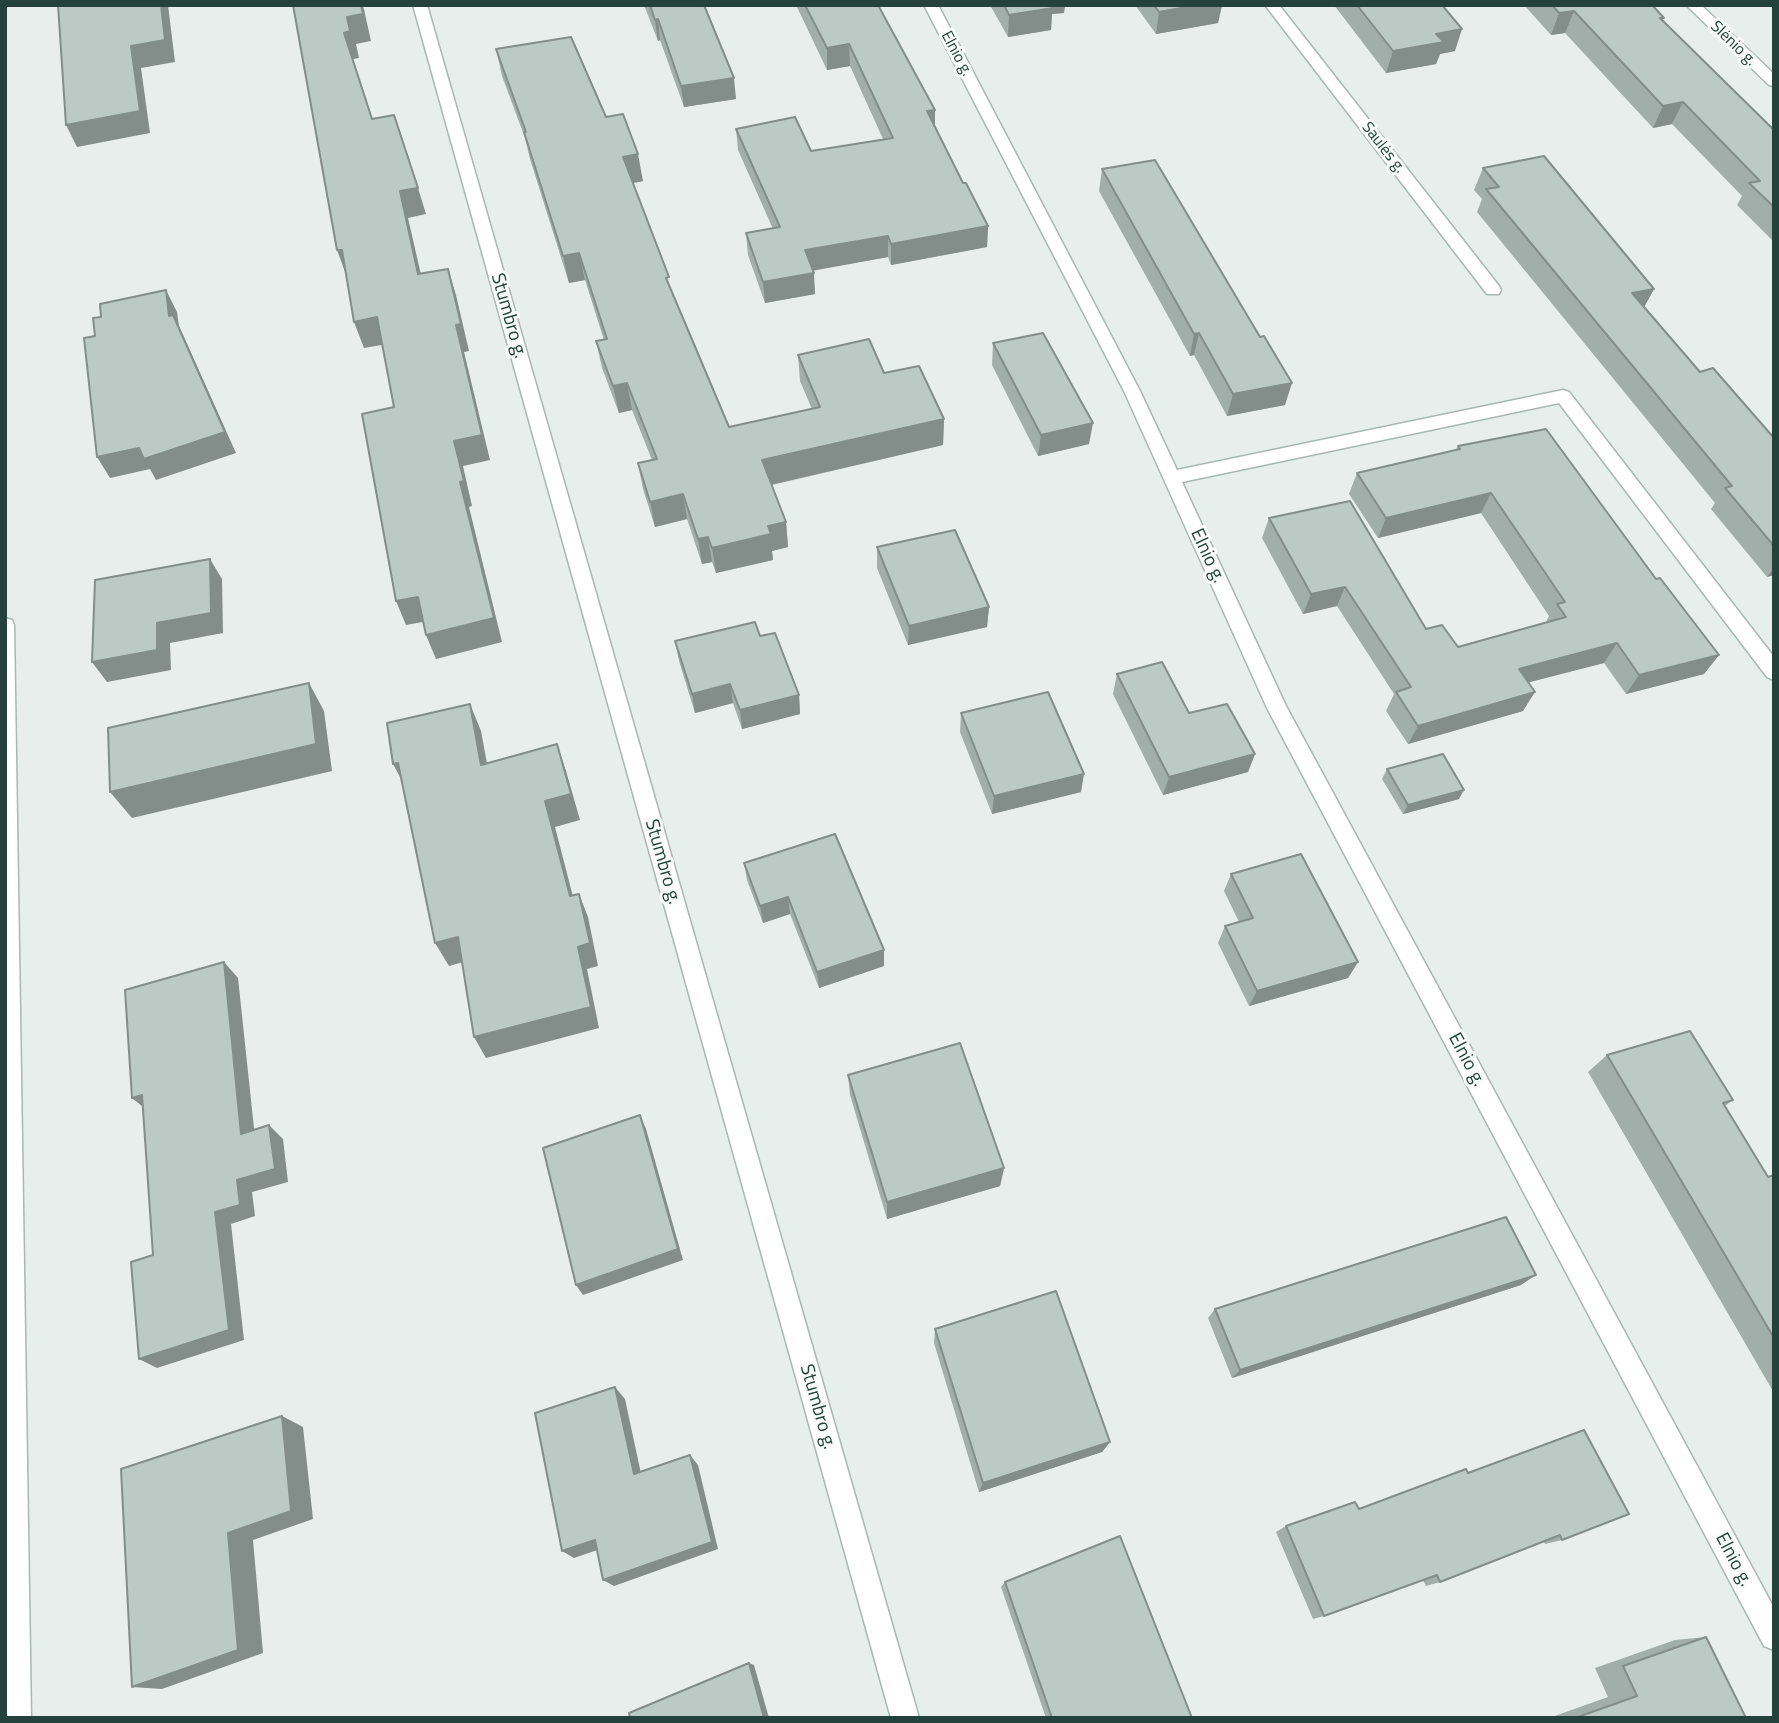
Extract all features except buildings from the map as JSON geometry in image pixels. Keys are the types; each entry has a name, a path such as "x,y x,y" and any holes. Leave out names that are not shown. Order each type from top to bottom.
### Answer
{"street":[{"name":"Stumbro g.","path":"420,5 905,1718"},
{"name":"Elnio g.","path":"931,5 1132,391 1278,708 1774,1636"},
{"name":"Saulės g.","path":"1272,5 1493,290"},
{"name":"Slėnio g.","path":"1698,6 1774,82"},
{"path":"1170,478 1563,396 1774,672"},
{"path":"5,625 17,1718"}]}
